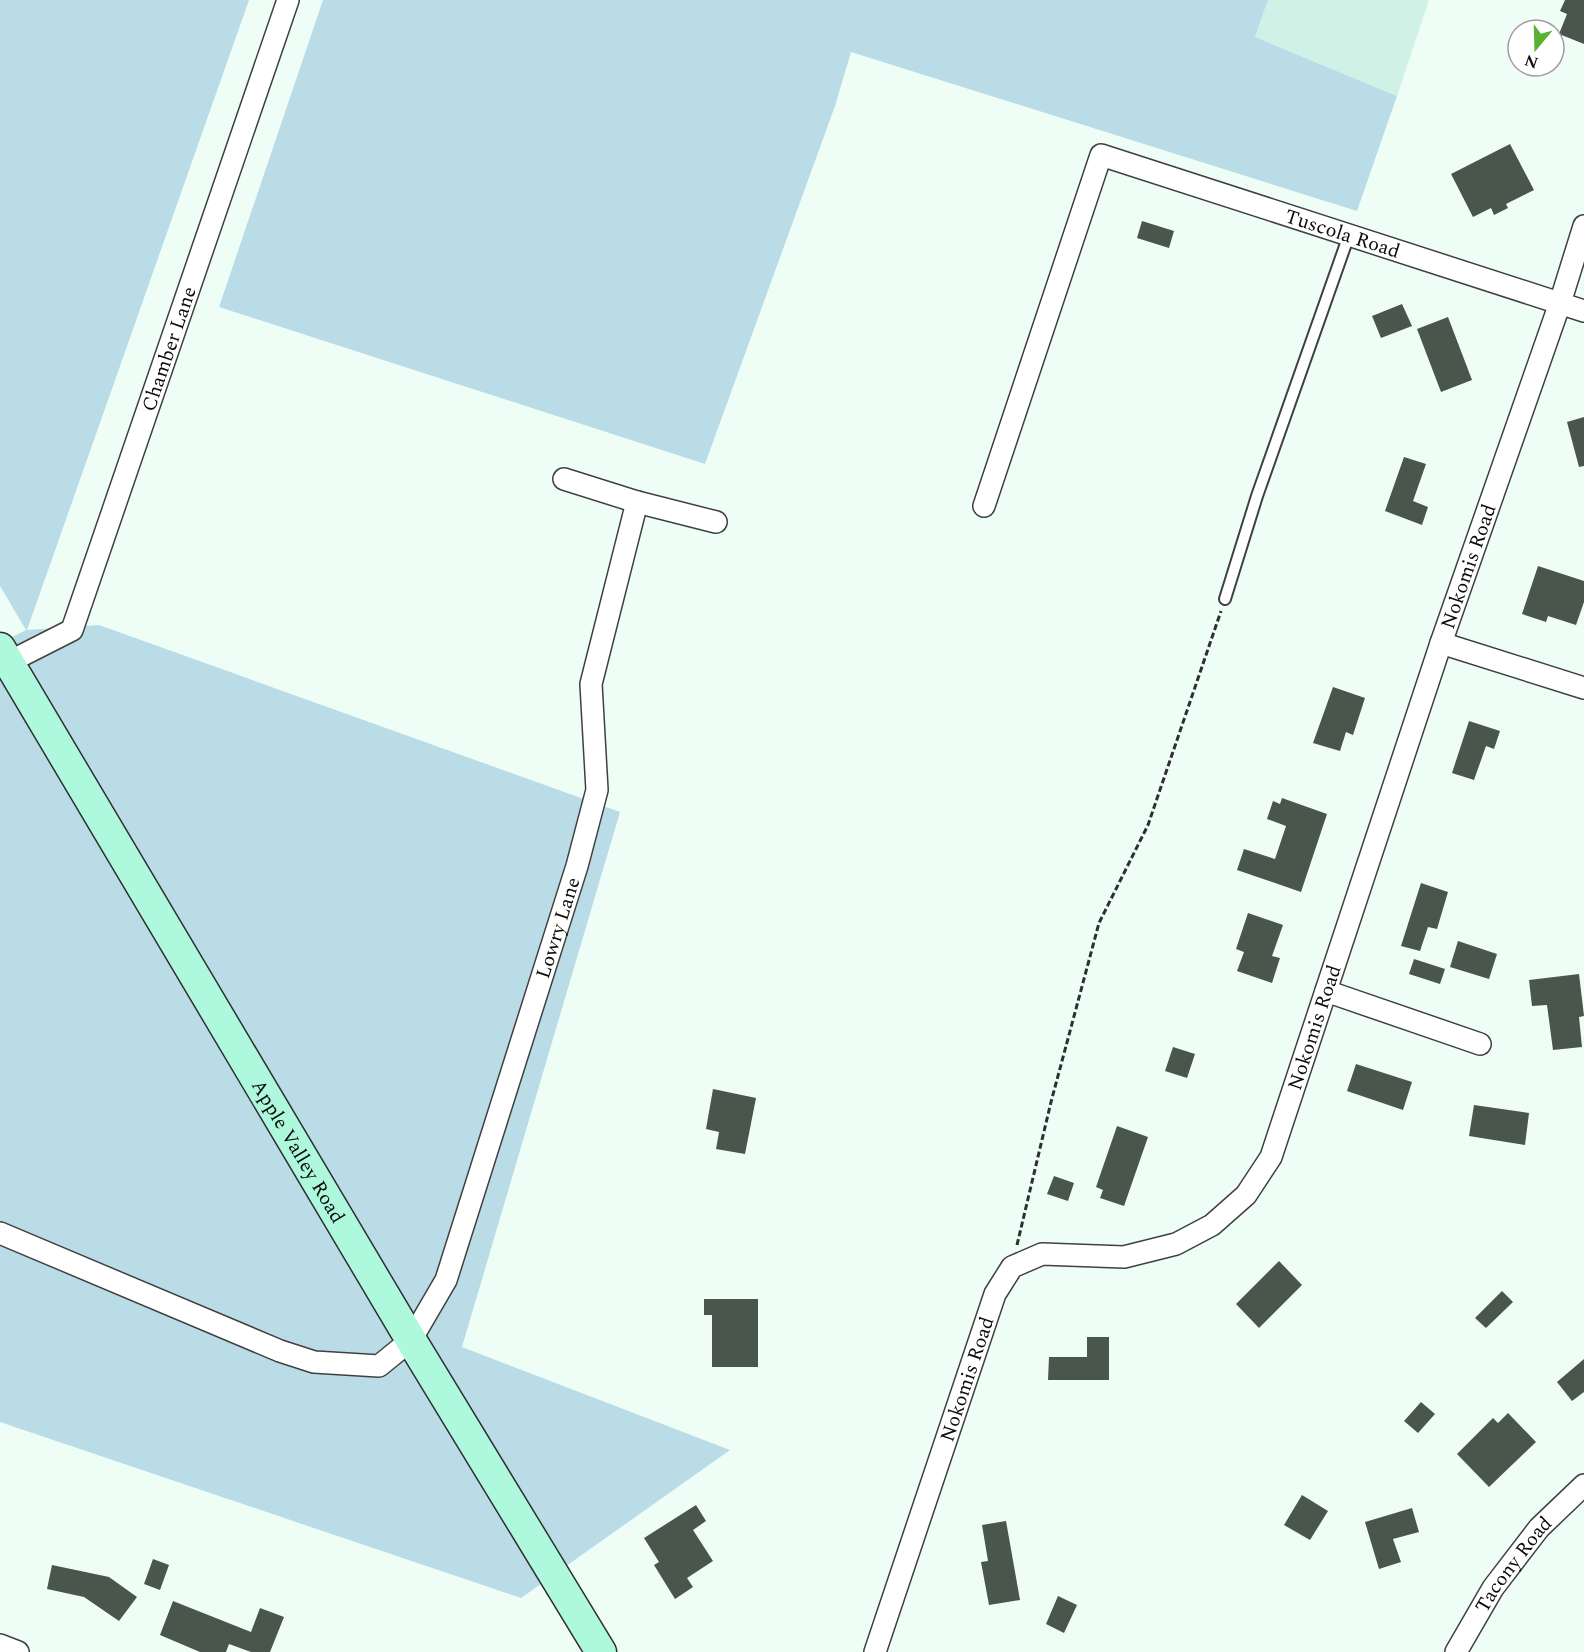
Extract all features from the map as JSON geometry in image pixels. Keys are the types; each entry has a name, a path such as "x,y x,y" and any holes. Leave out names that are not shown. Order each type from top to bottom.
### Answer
{"main road":[{"name":"Apple Valley Road","path":"4,655 411,1340 601,1652"}],"street":[{"name":"Chamber Lane","path":"4,655 72,630 288,0"},
{"name":"Tuscola Road","path":"984,506 1101,155 1584,311"},
{"name":"Nokomis Road","path":"875,1652 995,1294 1012,1267 1042,1254 1124,1257 1176,1244 1212,1225 1246,1195 1271,1157 1441,643 1560,303 1584,226"},
{"path":"564,479 637,502 716,522"},
{"name":"Lowry Lane","path":"411,1340 446,1280 577,866 597,790 591,684 637,502"},
{"path":"1441,643 1584,688"},
{"path":"1326,991 1480,1044"},
{"path":"0,1233 280,1351 314,1362 379,1366 411,1340"},
{"name":"Tacony Road","path":"1456,1652 1493,1588 1539,1528 1584,1485"},
{"path":"0,1645 18,1652"}],"lane":[{"path":"1225,599 1257,496 1349,236"}],"path":[{"path":"1012,1267 1051,1102 1099,923 1148,825 1225,599"}],"green space":[{"path":"1268,0 1429,0 1397,96 1255,37"}],"shaded area":[{"path":"0,0 249,0 27,630 99,625 620,812 462,1347 730,1450 521,1598 0,1422 0,643 26,630 0,586"},
{"path":"323,0 1268,0 1255,37 1397,96 1357,211 851,52 835,106 705,464 219,307"}],"building":[{"path":"1565,0 1584,0 1584,44 1566,37 1567,14 1560,11"},
{"path":"1510,144 1534,190 1506,204 1508,208 1494,215 1491,208 1473,217 1451,174"},
{"path":"1142,221 1174,231 1169,248 1137,238"},
{"path":"1402,304 1412,326 1381,338 1372,316"},
{"path":"1448,317 1472,380 1441,392 1417,329"},
{"path":"1584,417 1584,466 1579,467 1567,422"},
{"path":"1404,457 1426,464 1413,501 1428,507 1422,525 1385,511"},
{"path":"1538,566 1584,581 1584,602 1576,625 1548,616 1546,622 1522,614"},
{"path":"1333,687 1365,698 1353,735 1346,732 1340,751 1313,743"},
{"path":"1469,721 1500,731 1494,749 1486,746 1474,780 1452,773"},
{"path":"1282,798 1327,814 1301,892 1237,870 1244,849 1275,859 1286,826 1267,819 1273,801 1280,804"},
{"path":"1421,883 1448,892 1437,929 1428,927 1420,951 1401,946"},
{"path":"1248,913 1283,925 1272,956 1280,958 1272,983 1237,971 1244,952 1236,949"},
{"path":"1458,941 1497,954 1489,979 1450,967"},
{"path":"1414,959 1445,969 1440,984 1409,974"},
{"path":"1579,974 1584,1016 1579,1017 1582,1047 1553,1050 1547,1005 1532,1006 1529,980"},
{"path":"1173,1047 1195,1054 1187,1078 1165,1071"},
{"path":"1356,1064 1412,1082 1403,1110 1347,1091"},
{"path":"713,1089 756,1098 745,1154 716,1149 719,1132 706,1129"},
{"path":"1474,1105 1529,1113 1525,1145 1469,1136"},
{"path":"1117,1126 1148,1137 1124,1206 1100,1198 1103,1190 1096,1187"},
{"path":"1054,1176 1074,1183 1068,1201 1047,1194"},
{"path":"1279,1261 1302,1285 1259,1328 1236,1304"},
{"path":"1502,1291 1513,1302 1486,1328 1475,1318"},
{"path":"704,1299 758,1299 758,1367 712,1367 712,1315 704,1315"},
{"path":"1087,1337 1109,1337 1109,1380 1048,1380 1049,1357 1087,1357"},
{"path":"1584,1359 1584,1392 1572,1401 1557,1382"},
{"path":"1421,1402 1435,1414 1418,1433 1404,1421"},
{"path":"1508,1413 1536,1442 1489,1487 1457,1454 1493,1418 1498,1423"},
{"path":"1302,1495 1328,1511 1310,1540 1284,1525"},
{"path":"696,1505 706,1521 693,1530 713,1561 687,1578 693,1587 675,1599 654,1565 659,1562 644,1538"},
{"path":"1412,1508 1419,1532 1393,1539 1401,1562 1379,1569 1365,1522"},
{"path":"1006,1521 1020,1600 989,1605 981,1562 988,1561 982,1525"},
{"path":"153,1559 169,1565 160,1590 144,1584"},
{"path":"52,1565 109,1577 137,1597 119,1621 84,1597 47,1589"},
{"path":"1058,1596 1077,1605 1064,1633 1046,1624"},
{"path":"173,1601 251,1632 260,1608 284,1617 270,1652 251,1652 229,1644 226,1652 200,1652 160,1635"}]}
